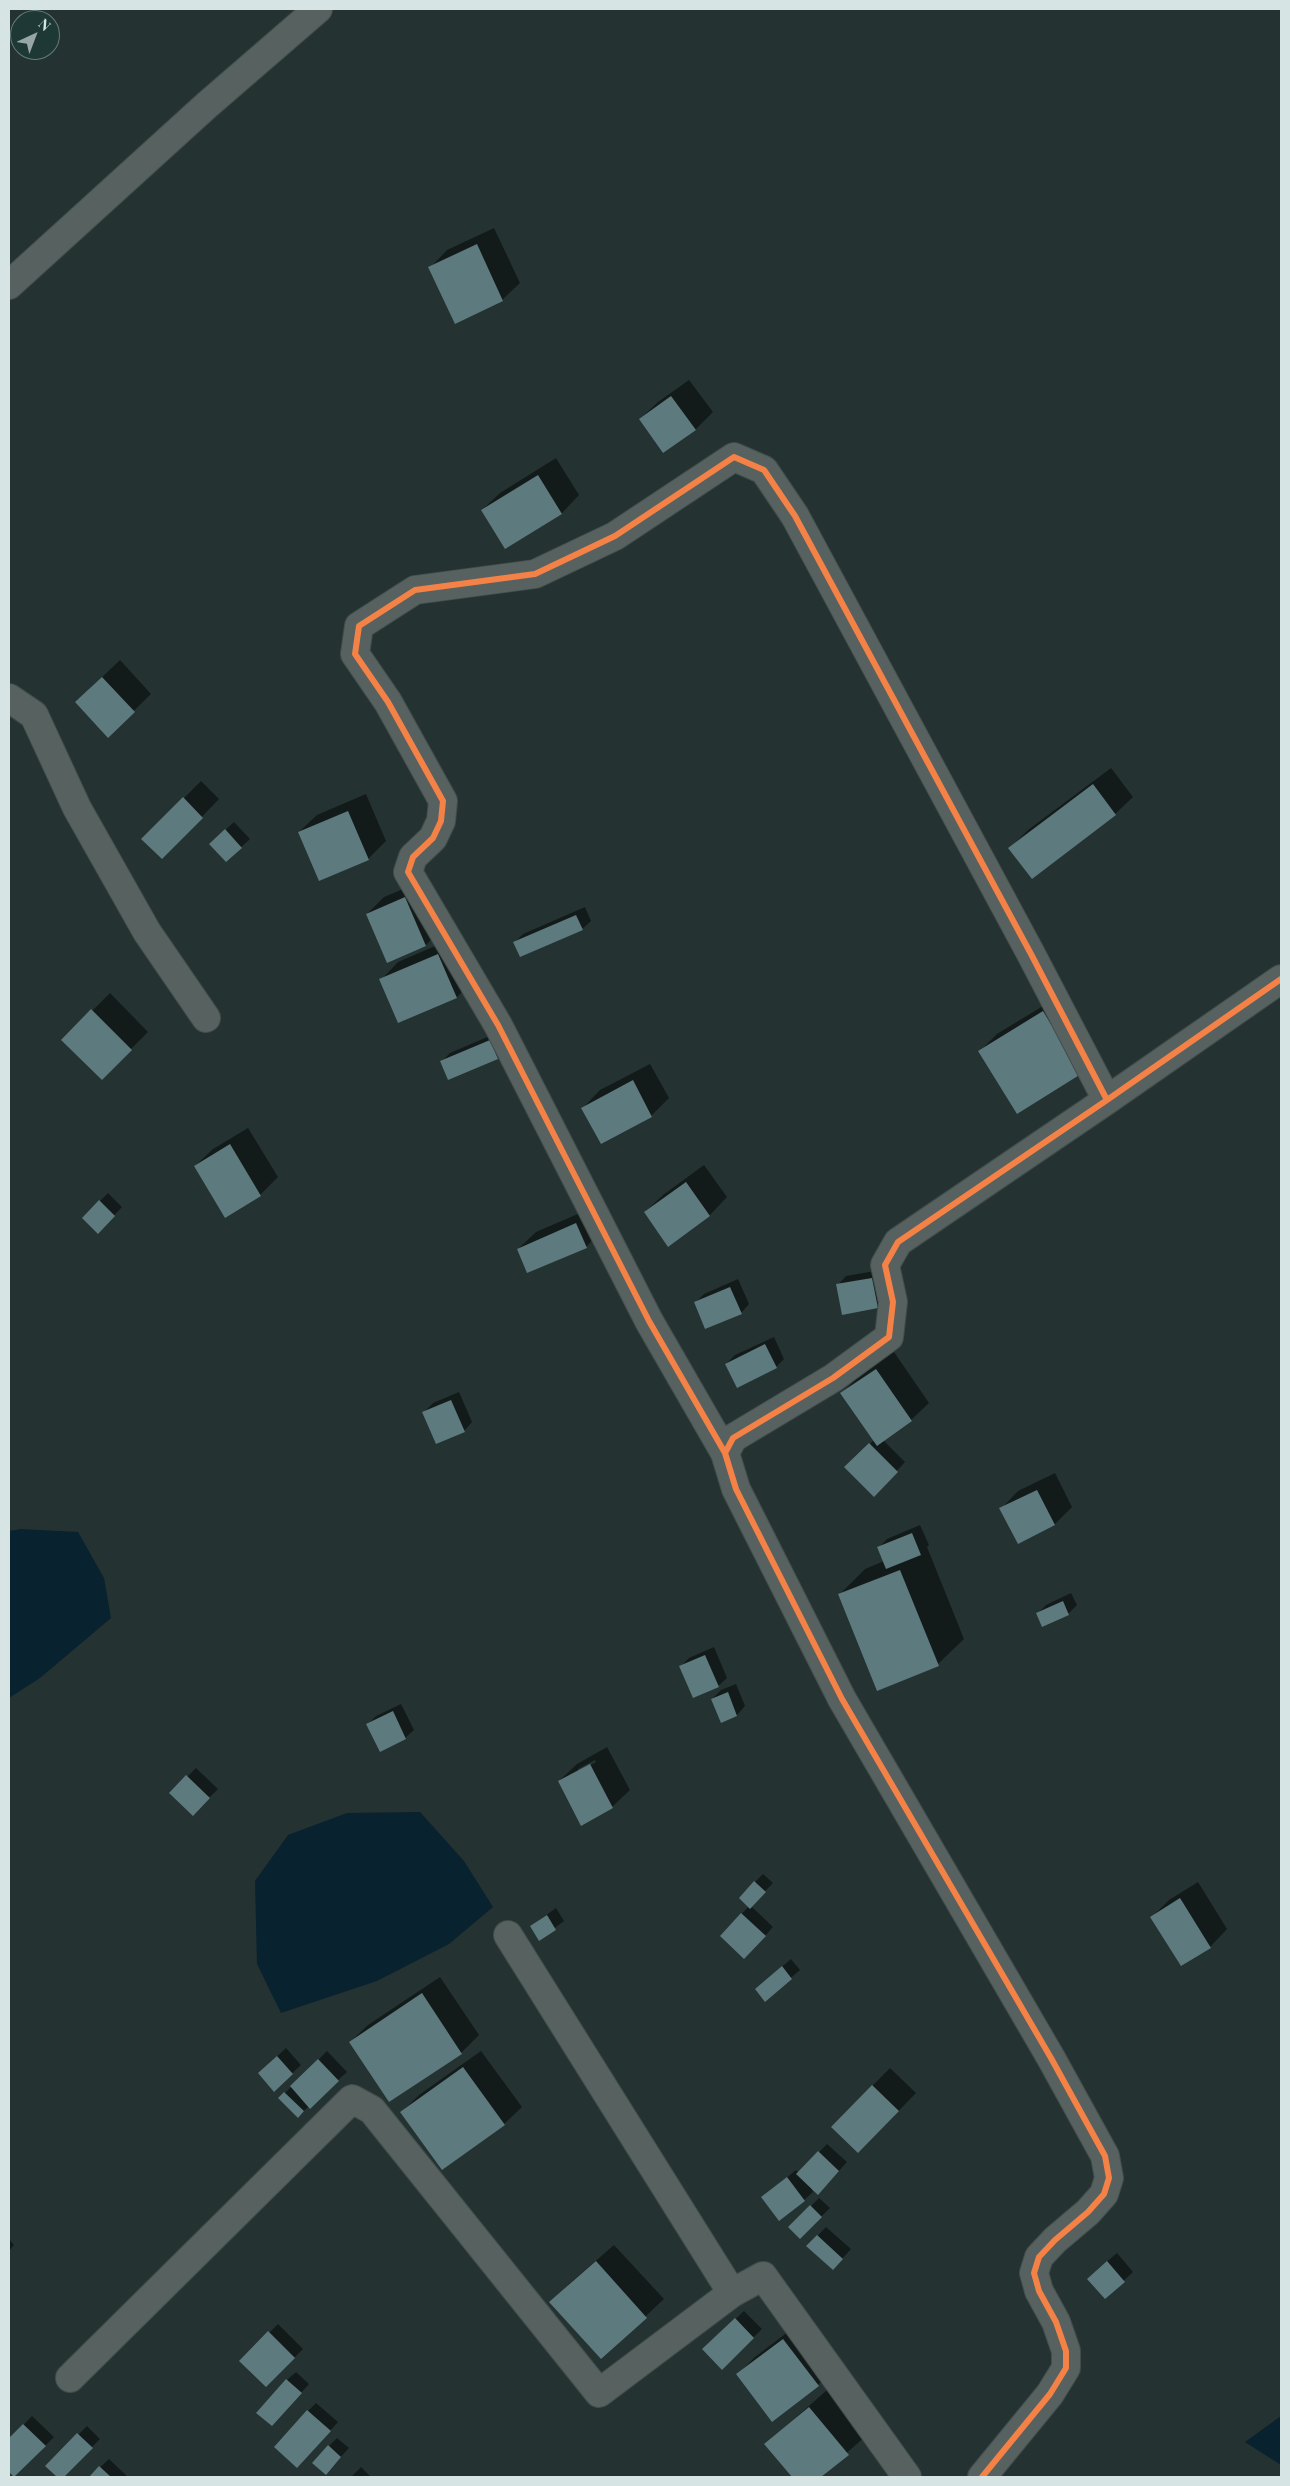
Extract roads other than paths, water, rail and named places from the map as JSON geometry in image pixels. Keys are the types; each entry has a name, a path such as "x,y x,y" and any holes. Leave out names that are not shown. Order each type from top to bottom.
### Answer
{"street":[{"path":"9,285 207,105 318,9"},
{"path":"982,2477 1050,2394 1066,2368 1066,2351 1056,2322 1039,2291 1034,2273 1039,2257 1054,2240 1088,2212 1104,2194 1109,2178 1105,2156 1051,2058 842,1699 736,1489 725,1453 649,1321 498,1025 408,872 413,857 434,838 441,821 443,802 388,702 355,654 359,626 414,590 535,574 615,536 734,457 764,470 795,516 1026,945 1107,1100"},
{"path":"9,698 34,715 76,808 148,932 206,1018"},
{"path":"725,1453 732,1438 833,1378 889,1337 893,1302 885,1265 898,1242 1107,1100 1281,978"},
{"path":"508,1935 732,2293"},
{"path":"70,2378 352,2099 372,2110 599,2393 732,2293 764,2276 906,2477"}],"water":[{"path":"21,1529 78,1532 104,1578 111,1618 40,1678 9,1698 9,1531"},
{"path":"420,1812 464,1861 493,1907 449,1944 377,1981 281,2013 257,1964 255,1881 288,1835 347,1813"},
{"path":"1281,2416 1281,2465 1245,2442"}]}
